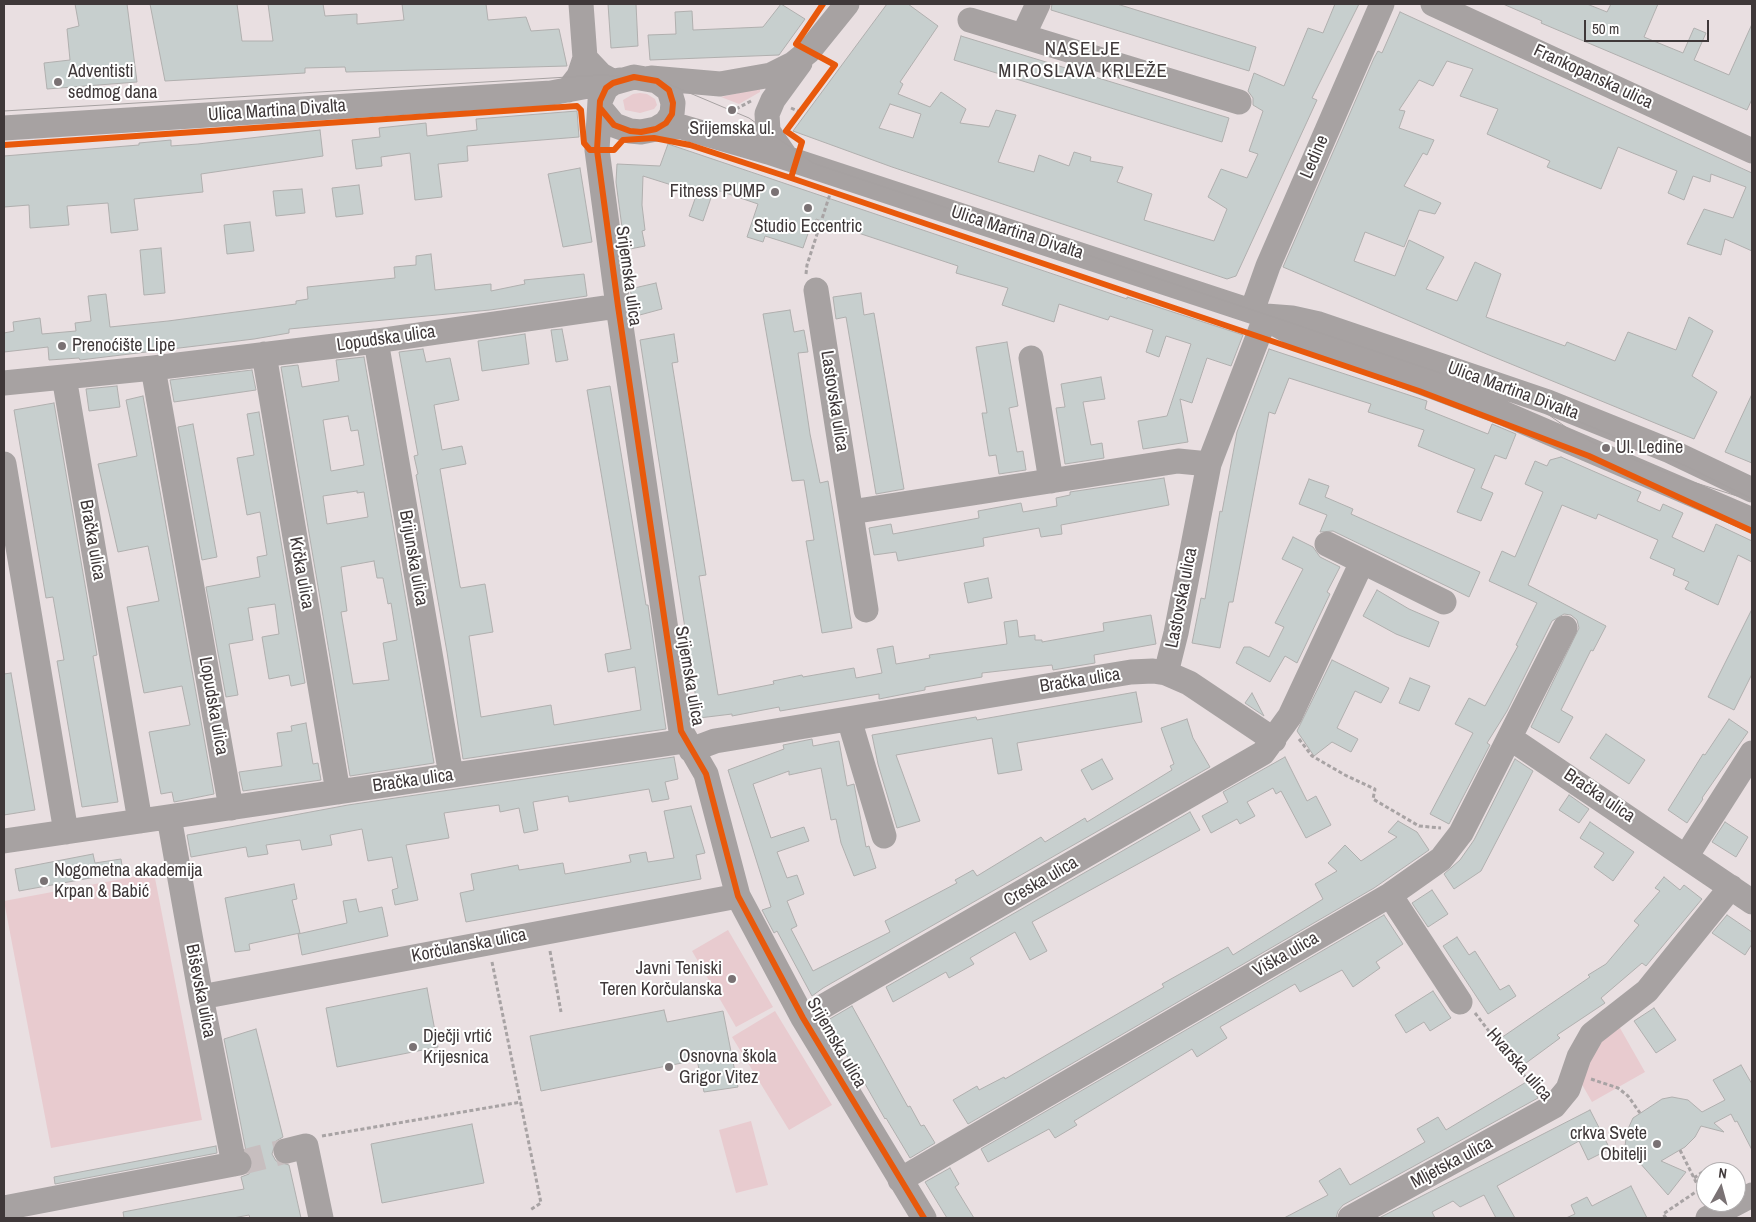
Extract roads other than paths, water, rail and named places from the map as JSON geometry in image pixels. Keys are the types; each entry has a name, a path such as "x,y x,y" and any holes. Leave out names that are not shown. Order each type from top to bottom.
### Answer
{"street":[{"path":"560,92 579,76 585,58 581,4"},
{"path":"777,154 768,131 767,114 782,87 847,4"},
{"path":"1023,36 1038,4"},
{"name":"Ledine","path":"1259,314 1268,266 1382,4"},
{"name":"Frankopanska ulica","path":"1433,4 1752,151"},
{"path":"970,20 1239,102"},
{"path":"720,84 634,77 616,80 601,95 600,108 614,125 630,131 649,131 671,111 701,91 720,84 771,75 793,64 810,51"},
{"path":"585,58 601,74 616,80"},
{"path":"649,78 666,86 671,111"},
{"name":"Ulica Martina Divalta","path":"4,128 560,92 616,80"},
{"name":"Ulica Martina Divalta","path":"560,92 600,108"},
{"name":"Srijemska ulica","path":"600,108 597,150 678,718 688,746 706,774 738,896 803,1018 924,1218"},
{"name":"Ulica Martina Divalta","path":"671,111 732,131 777,154 1259,314 1296,335 1486,406 1752,520"},
{"name":"Srijemska ulica","path":"601,173 612,142 618,135 630,131"},
{"name":"Lastovska ulica","path":"816,290 866,610"},
{"name":"Lopudska ulica","path":"4,383 153,368 376,341 618,306"},
{"name":"Ulica Martina Divalta","path":"1259,314 1319,324 1531,396 1670,452 1752,490"},
{"name":"Lastovska ulica","path":"1166,673 1176,633 1209,464 1256,348 1259,314"},
{"name":"Brijunska ulica","path":"376,341 451,775"},
{"name":"Krčka ulica","path":"264,354 338,792"},
{"path":"1031,358 1051,481"},
{"name":"Lopudska ulica","path":"153,368 231,808"},
{"name":"Bračka ulica","path":"64,377 140,821"},
{"path":"851,512 1178,461 1209,464"},
{"path":"4,464 66,832"},
{"path":"1327,544 1444,602"},
{"path":"1280,732 1362,562"},
{"name":"Viška ulica","path":"900,1180 1390,894 1440,859 1449,851 1461,833 1565,628"},
{"name":"Bračka ulica","path":"4,841 451,775 688,746 1131,672 1152,671 1166,673 1189,683 1280,732"},
{"path":"849,719 884,836"},
{"name":"Creska ulica","path":"803,1018 1247,764 1263,753 1280,732"},
{"name":"Bračka ulica","path":"1510,738 1687,855 1752,902"},
{"path":"1687,855 1752,752"},
{"name":"Biševska ulica","path":"4,1208 236,1164 201,997 169,817"},
{"name":"Hvarska ulica","path":"1554,1106 1568,1089 1579,1057 1592,1034 1647,991 1731,887"},
{"path":"1390,894 1460,1002"},
{"name":"Korčulanska ulica","path":"201,997 738,896"},
{"name":"Mljetska ulica","path":"1350,1218 1554,1106"},
{"path":"296,1148 321,1218"}],"tunnel":[{"path":"239,1163 286,1151"}],"tram line":[{"path":"4,111 601,75 634,77 666,83 749,118 813,163 1551,410 1686,466 1752,499"},
{"path":"1542,410 1570,430 1594,443 1674,476 1737,496"}],"place":[{"name":"Adventisti sedmog dana","path":"58,82"},
{"name":"Srijemska ul.","path":"732,110"},
{"name":"Fitness PUMP","path":"775,192"},
{"name":"Studio Eccentric","path":"808,208"},
{"name":"Prenoćište Lipe","path":"62,346"},
{"name":"Ul. Ledine","path":"1606,448"},
{"name":"Nogometna akademija Krpan & Babić","path":"44,881"},
{"name":"Javni Teniski Teren Korčulanska","path":"732,979"},
{"name":"Dječji vrtić Krijesnica","path":"413,1047"},
{"name":"Osnovna škola Grigor Vitez","path":"669,1067"},
{"name":"crkva Svete Obitelji","path":"1657,1144"}],"district":[{"name":"NASELJE MIROSLAVA KRLEŽE","path":"1083,61"}]}
